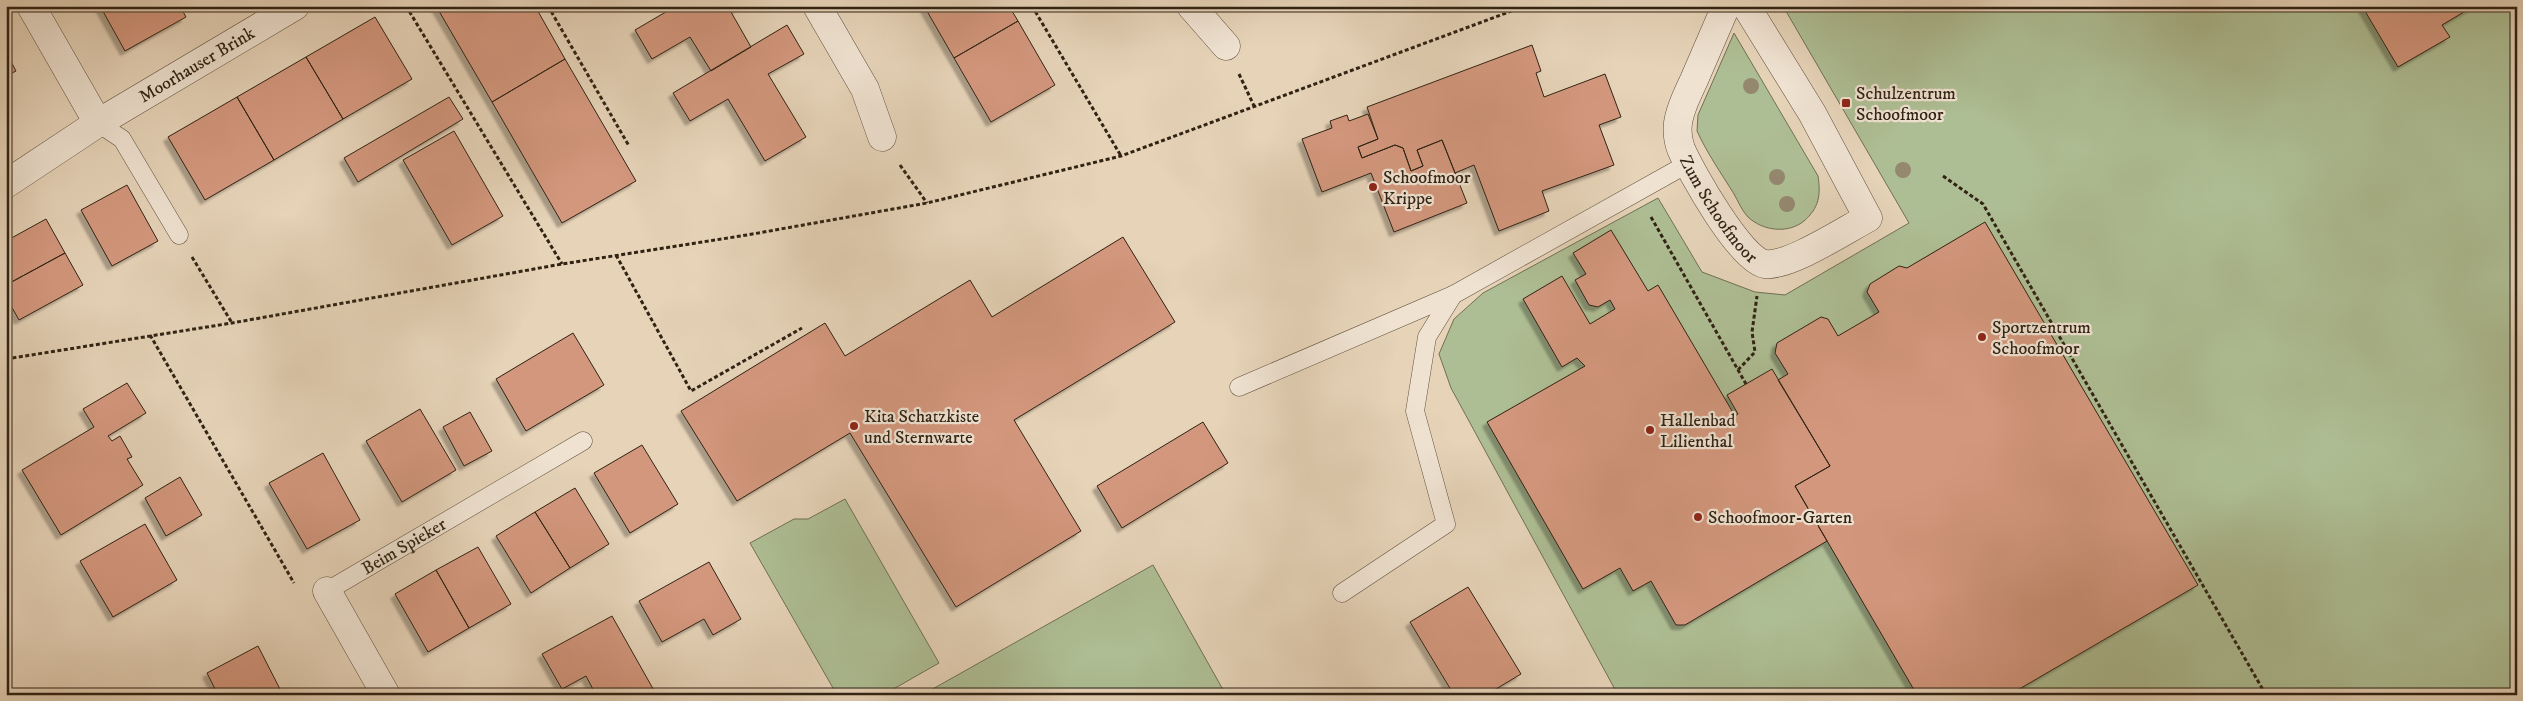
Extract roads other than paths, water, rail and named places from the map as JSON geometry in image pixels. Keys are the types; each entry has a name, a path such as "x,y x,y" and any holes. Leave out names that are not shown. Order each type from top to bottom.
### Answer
{"street":[{"path":"31,6 98,123"},
{"name":"Moorhauser Brink","path":"6,184 98,123 295,6"},
{"path":"817,6 864,89 882,137"},
{"path":"1191,6 1226,46"},
{"name":"Zum Schoofmoor","path":"1726,6 1684,103 1678,122 1681,148 1740,247 1756,261 1764,264 1789,260 1868,218 1812,113 1746,6"},
{"path":"327,591 386,695"}],"lane":[{"path":"98,123 122,139 179,235"},
{"path":"1239,387 1453,295 1689,163"},
{"path":"1342,592 1446,524 1415,411 1426,337 1453,295"},
{"name":"Beim Spieker","path":"327,591 583,441"}],"place":[{"name":"Schulzentrum Schoofmoor","path":"1846,103"},
{"name":"Schoofmoor Krippe","path":"1373,187"},
{"name":"Sportzentrum Schoofmoor","path":"1982,337"},
{"name":"Kita Schatzkiste und Sternwarte","path":"854,426"},
{"name":"Hallenbad Lilienthal","path":"1650,430"},
{"name":"Schoofmoor-Garten","path":"1698,517"}]}
